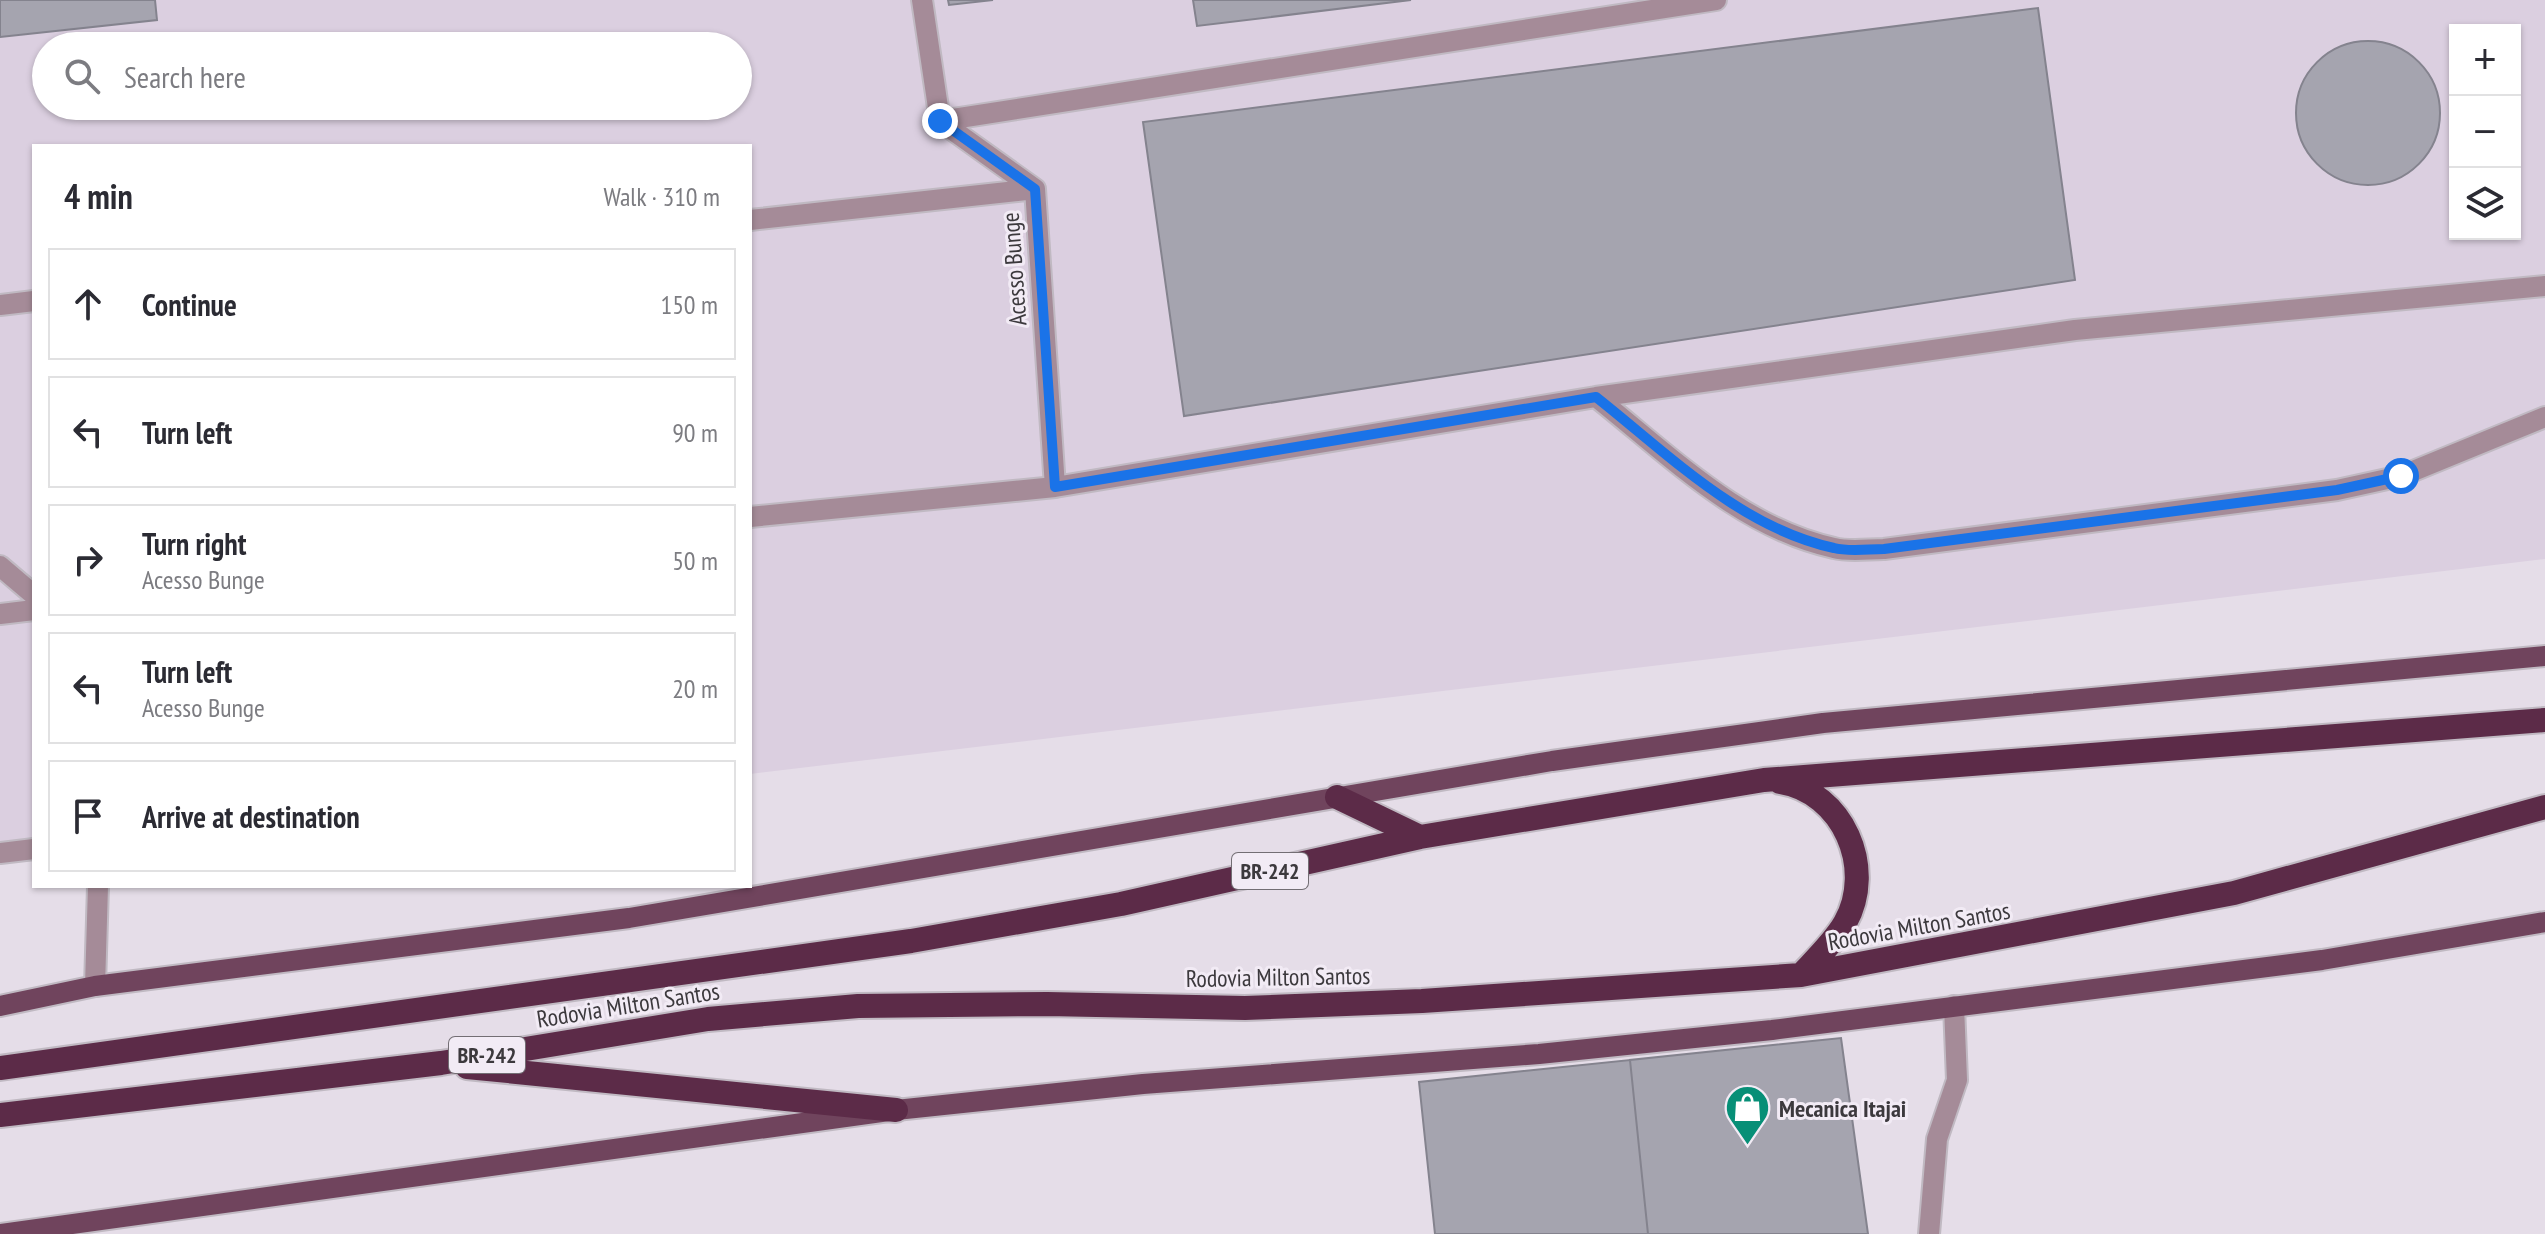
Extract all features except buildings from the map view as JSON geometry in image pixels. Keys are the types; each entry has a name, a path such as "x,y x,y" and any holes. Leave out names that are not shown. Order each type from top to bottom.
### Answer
{"highway":[{"name":"Rodovia Milton Santos","path":"0,1068 911,941 1121,904 1420,837 1764,780 2545,720"},
{"path":"1764,780 1789,784 1811,793 1831,808 1845,828 1855,851 1858,875 1855,900 1845,923 1801,975"},
{"path":"1337,797 1420,837"},
{"name":"Rodovia Milton Santos","path":"0,1115 441,1063 708,1019 858,1006 1047,1004 1245,1008 1422,1001 1801,975 2234,893 2545,807"},
{"path":"441,1063 560,1079 896,1110"}],"main road":[{"path":"0,1006 95,986 629,918 1552,761 1823,723 2545,656"},
{"path":"0,1234 896,1110 1143,1084 1539,1054 2322,960 2545,922"}],"lane":[{"path":"922,0 940,121 1716,0"},
{"name":"Acesso Bunge","path":"940,121 1035,189 1055,487"},
{"path":"752,220 1035,189"},
{"path":"752,517 1055,487 1596,397 2075,330 2545,286"},
{"path":"0,305 32,301"},
{"path":"1596,397 1732,504 1788,534 1836,549 1884,549 2337,490 2401,476 2545,417"},
{"path":"0,566 32,593"},
{"path":"0,614 32,610"},
{"path":"0,853 32,849"},
{"path":"95,986 98,888"},
{"path":"1929,1234 1937,1139 1957,1080 1954,1006"}],"shaded area":[{"path":"0,0 2545,0 2545,559 752,774 752,144 32,144 32,859 0,863"}],"place":[{"name":"Mecanica Itajai","path":"1748,1147"}],"route":[{"path":"940,121 1035,189 1055,487 1596,397 1732,504 1788,534 1836,549 1884,549 2337,490 2401,476"}]}
